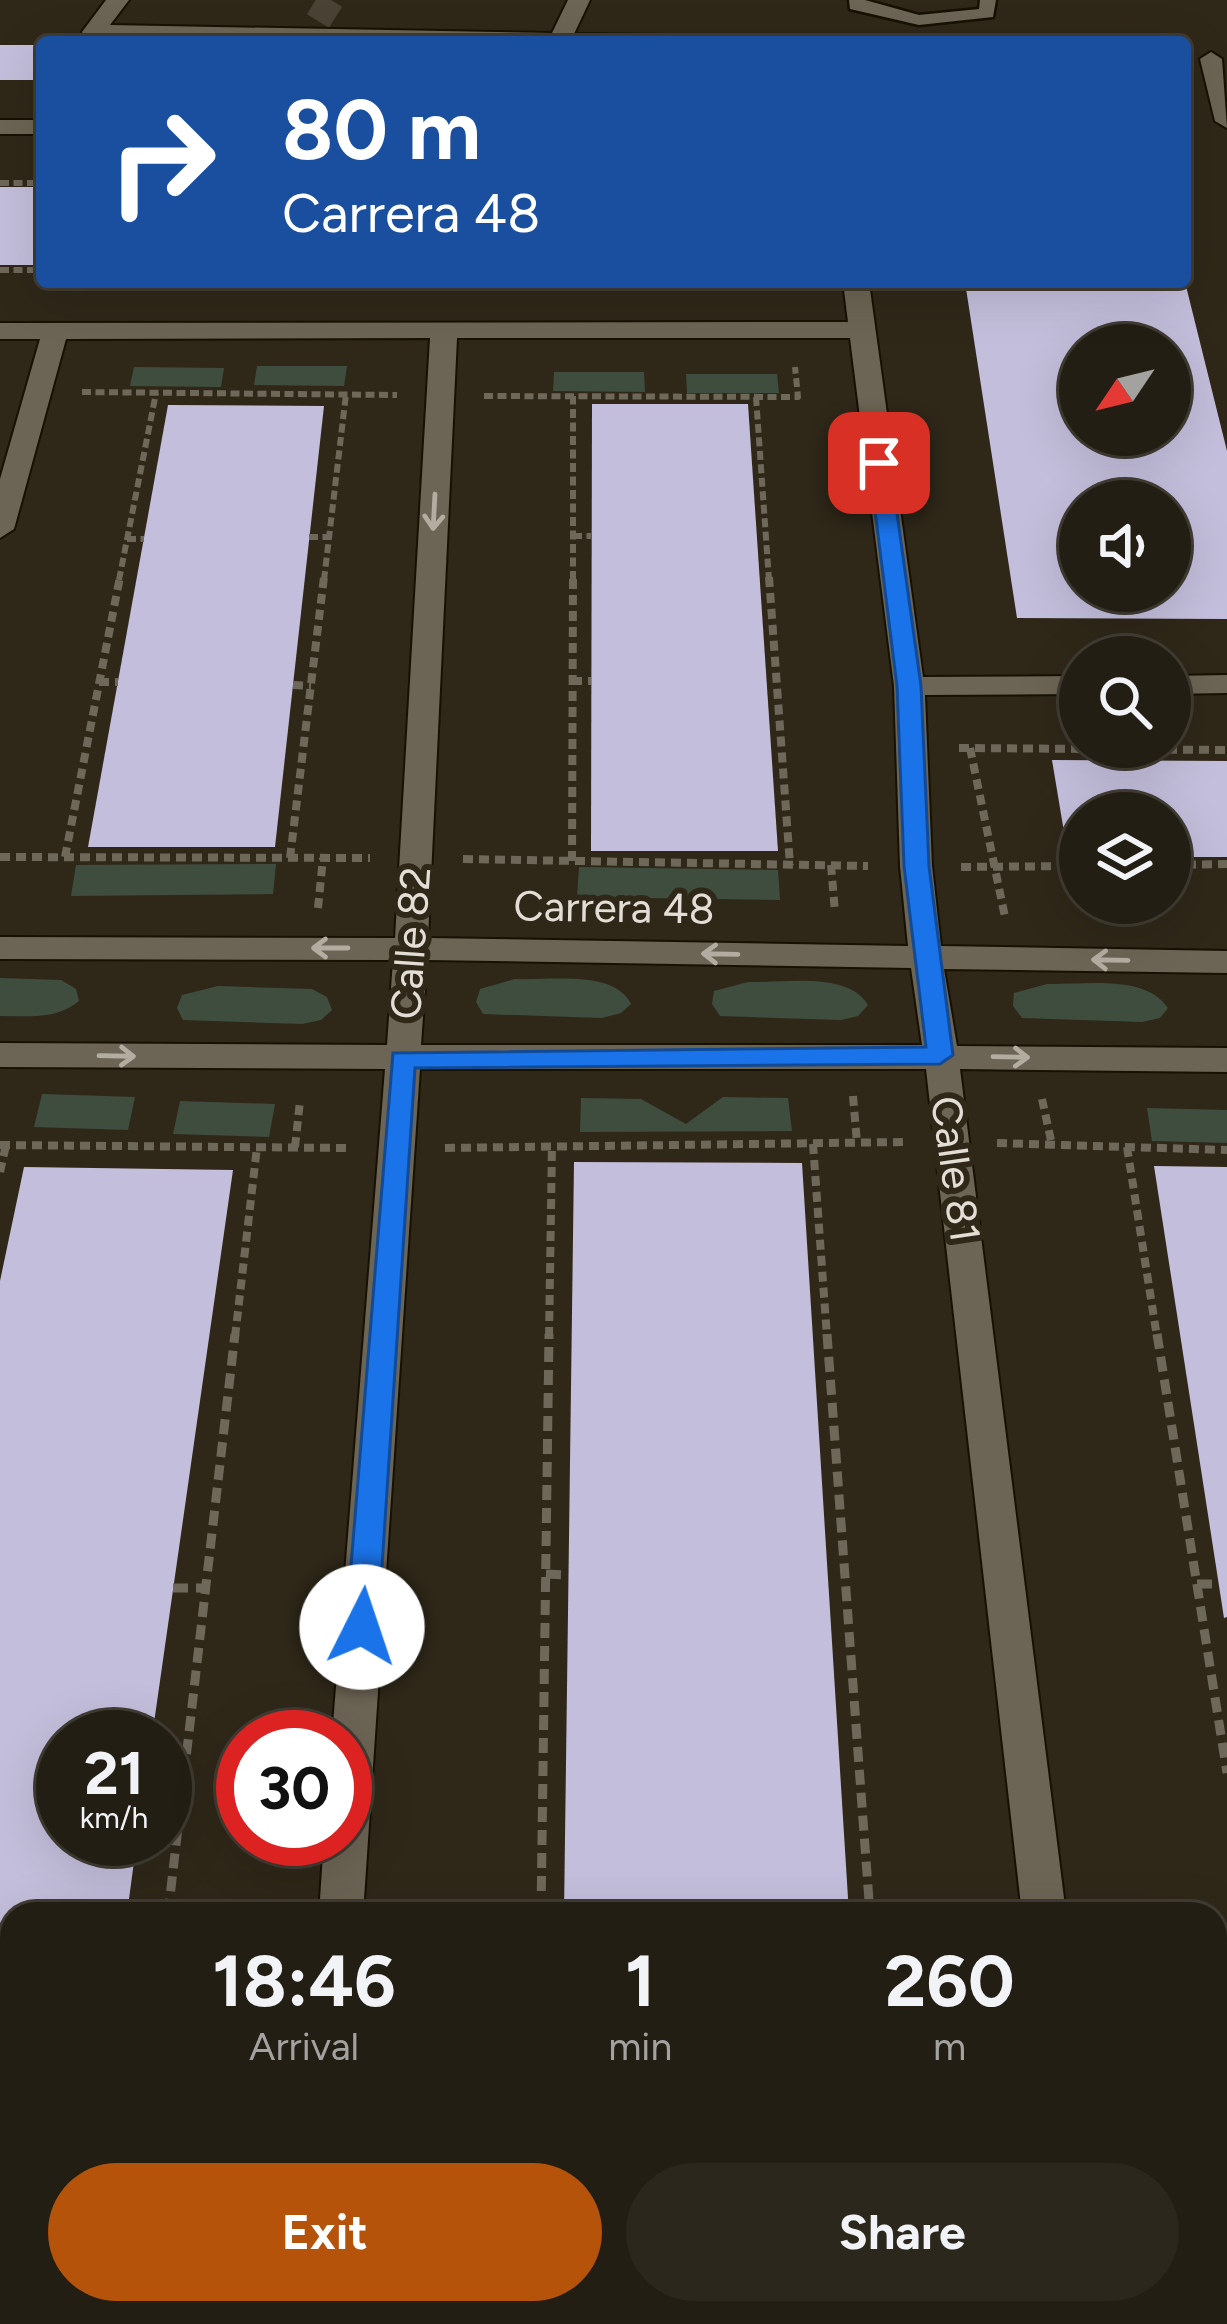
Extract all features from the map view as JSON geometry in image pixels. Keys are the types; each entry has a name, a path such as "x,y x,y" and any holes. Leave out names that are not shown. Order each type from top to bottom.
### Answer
{"street":[{"path":"118,0 93,32 478,36"},
{"path":"562,36 579,0"},
{"path":"1219,58 1227,121"},
{"path":"0,127 36,127"},
{"name":"Calle 81","path":"857,288 909,686 916,866 926,958 954,1141 1042,1902"},
{"name":"Calle 82","path":"342,1902 411,949 444,330"},
{"path":"0,331 862,330"},
{"path":"0,529 55,331"},
{"path":"1191,685 1227,684"},
{"path":"909,686 1059,685"},
{"name":"Carrera 48","path":"0,948 411,949 1227,962"},
{"path":"0,1055 402,1059 940,1055 1227,1060"}],"lane":[{"path":"857,0 856,5 920,20 987,13 988,0"}],"path":[{"path":"0,183 36,183"},
{"path":"0,270 36,270"},
{"path":"65,857 156,392"},
{"path":"290,858 346,394"},
{"path":"572,861 573,396"},
{"path":"756,397 761,534 790,865"},
{"path":"573,536 591,536"},
{"path":"309,537 328,537"},
{"path":"128,539 144,538"},
{"path":"572,681 591,681"},
{"path":"99,682 118,682"},
{"path":"293,685 311,686"},
{"path":"912,747 1227,750"},
{"path":"970,748 1014,959"},
{"path":"0,857 1059,866"},
{"path":"314,948 323,858"},
{"path":"1191,865 1227,864"},
{"path":"295,1148 304,1058"},
{"path":"0,1172 3,1145 396,1148 954,1141 1227,1150"},
{"path":"813,1143 869,1902"},
{"path":"541,1902 552,1146"},
{"path":"169,1902 257,1148"},
{"path":"1127,1148 1227,1773"},
{"path":"828,1573 844,1571"},
{"path":"546,1574 568,1575"},
{"path":"1197,1584 1219,1584"},
{"path":"173,1588 206,1588"}],"green space":[{"path":"257,366 347,366 344,386 254,385"},
{"path":"134,367 224,368 221,387 130,386"},
{"path":"554,372 644,372 645,392 553,391"},
{"path":"686,374 777,374 779,393 687,393"},
{"path":"276,864 273,894 71,896 76,865"},
{"path":"579,867 778,870 780,900 577,897"},
{"path":"0,978 61,980 76,989 79,1001 52,1014 0,1016"},
{"path":"515,979 596,981 623,993 631,1004 621,1013 602,1018 483,1014 476,1002 480,989"},
{"path":"748,982 831,983 859,994 868,1005 858,1016 841,1020 720,1016 712,1004 714,991"},
{"path":"1047,984 1130,986 1158,997 1168,1008 1160,1018 1142,1022 1022,1018 1013,1006 1014,993"},
{"path":"218,986 312,989 327,997 332,1010 321,1020 302,1024 183,1020 177,1008 182,995"},
{"path":"42,1094 135,1097 128,1130 34,1127"},
{"path":"723,1097 788,1098 792,1131 580,1132 581,1098 641,1099 686,1124"},
{"path":"180,1101 275,1104 269,1137 173,1134"},
{"path":"1147,1108 1227,1110 1227,1143 1152,1141"}],"building":[{"path":"0,45 36,45 36,80 0,80"},
{"path":"0,187 36,187 36,265 0,265"},
{"path":"966,288 1186,288 1227,451 1227,619 1017,618"},
{"path":"592,404 748,404 778,851 591,851"},
{"path":"168,405 324,406 275,847 88,847"},
{"path":"1052,760 1059,760 1059,768 1191,768 1191,761 1227,761 1227,857 1191,857 1191,792 1059,792 1059,802"},
{"path":"574,1162 802,1163 848,1902 564,1902"},
{"path":"1154,1166 1227,1167 1224,1618"},
{"path":"24,1167 233,1170 156,1710 36,1710 36,1866 133,1866 129,1902 0,1902 0,1281"}],"tunnel":[{"path":"318,21 331,0"}],"route":[{"path":"362,1627 402,1059 940,1055 916,866 909,686 879,463"}]}
